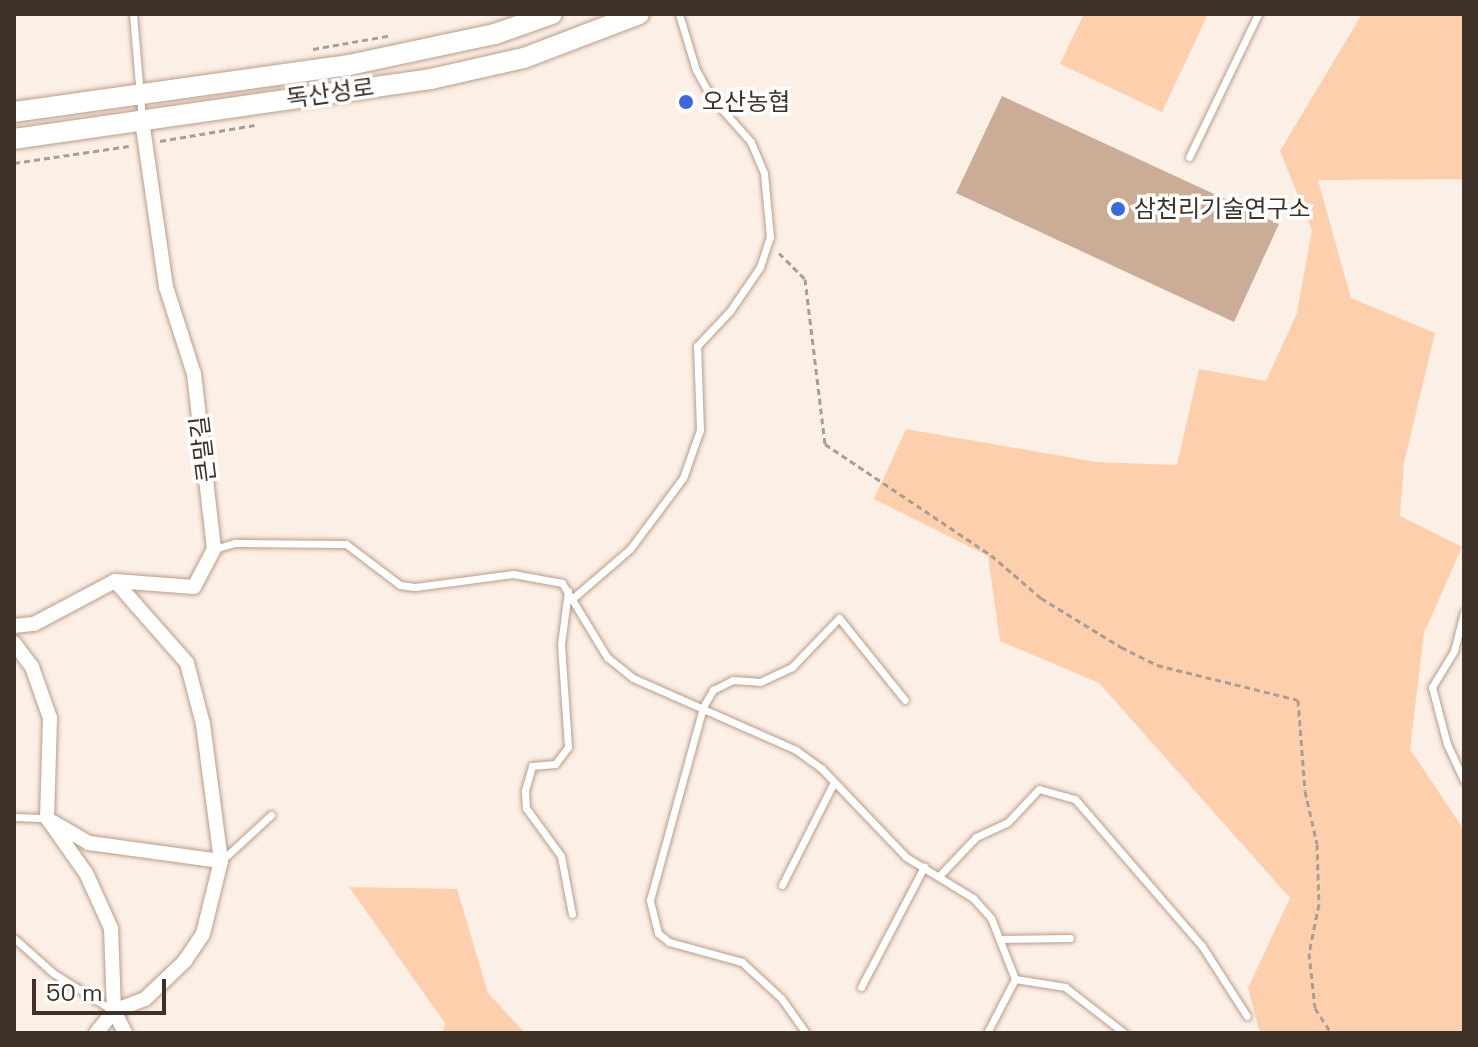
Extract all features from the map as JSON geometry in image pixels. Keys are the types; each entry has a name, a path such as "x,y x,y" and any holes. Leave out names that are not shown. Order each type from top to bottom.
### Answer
{"street":[{"name":"독산성로","path":"14,112 349,65 495,34 552,14"},
{"name":"독산성로","path":"14,139 431,79 524,58 639,14"},
{"name":"큰말길","path":"142,120 166,287 194,374 214,549"},
{"path":"14,626 34,624 115,581 194,587 214,549"},
{"path":"96,1033 114,1011 145,999 185,961 203,934 221,861 203,724 187,663 115,581"},
{"path":"14,643 32,667 50,718 47,818 86,873 111,928 114,1011 125,1033"},
{"path":"47,818 89,843 221,861"}],"lane":[{"path":"133,14 142,120"},
{"path":"573,598 630,549 683,478 700,430 697,346 730,311 760,267 769,242 771,205 764,173 751,142 711,97 696,70 679,14"},
{"path":"1189,157 1258,14"},
{"path":"214,549 235,543 346,544 400,585 513,574 568,589 607,657 633,678 796,750 834,782 906,857 973,898 1000,939 1015,979 987,1033"},
{"path":"568,589 561,644 568,747 555,764 532,766 525,791 526,808 561,856 572,914"},
{"path":"1464,612 1454,651 1432,687 1447,744 1464,780"},
{"path":"806,1033 781,998 742,962 669,942 658,933 650,900 703,707 713,690 733,680 760,682 792,667 839,618 905,700"},
{"path":"782,885 834,782"},
{"path":"940,875 976,837 1008,822 1039,789 1075,799 1202,946 1247,1016"},
{"path":"221,861 271,815"},
{"path":"14,817 47,818"},
{"path":"861,987 924,867"},
{"path":"14,938 53,973 114,1011"},
{"path":"1000,939 1070,938"},
{"path":"1015,979 1065,987 1124,1033"}],"path":[{"path":"298,52 403,33"},
{"path":"769,242 805,279 825,444 991,555 1041,598 1109,640 1157,665 1298,700 1305,791 1317,844 1319,904 1309,953 1315,1008 1331,1033"}],"shaded area":[{"path":"1084,14 1208,14 1162,112 1060,64"},
{"path":"1362,14 1464,14 1464,179 1318,180 1351,298 1435,333 1404,463 1400,516 1462,547 1424,633 1410,749 1464,830 1464,1033 1260,1033 1248,988 1290,898 1099,683 1000,641 988,556 874,499 906,429 1096,462 1177,465 1199,369 1266,381 1297,313 1312,230 1280,151"},
{"path":"349,887 457,889 488,993 525,1033 443,1033 445,1023"}],"building":[{"name":"삼천리기술연구소","path":"1002,96 1279,224 1234,322 956,193"}],"place":[{"name":"오산농협","path":"686,102"},
{"name":"삼천리기술연구소","path":"1118,209"}]}
